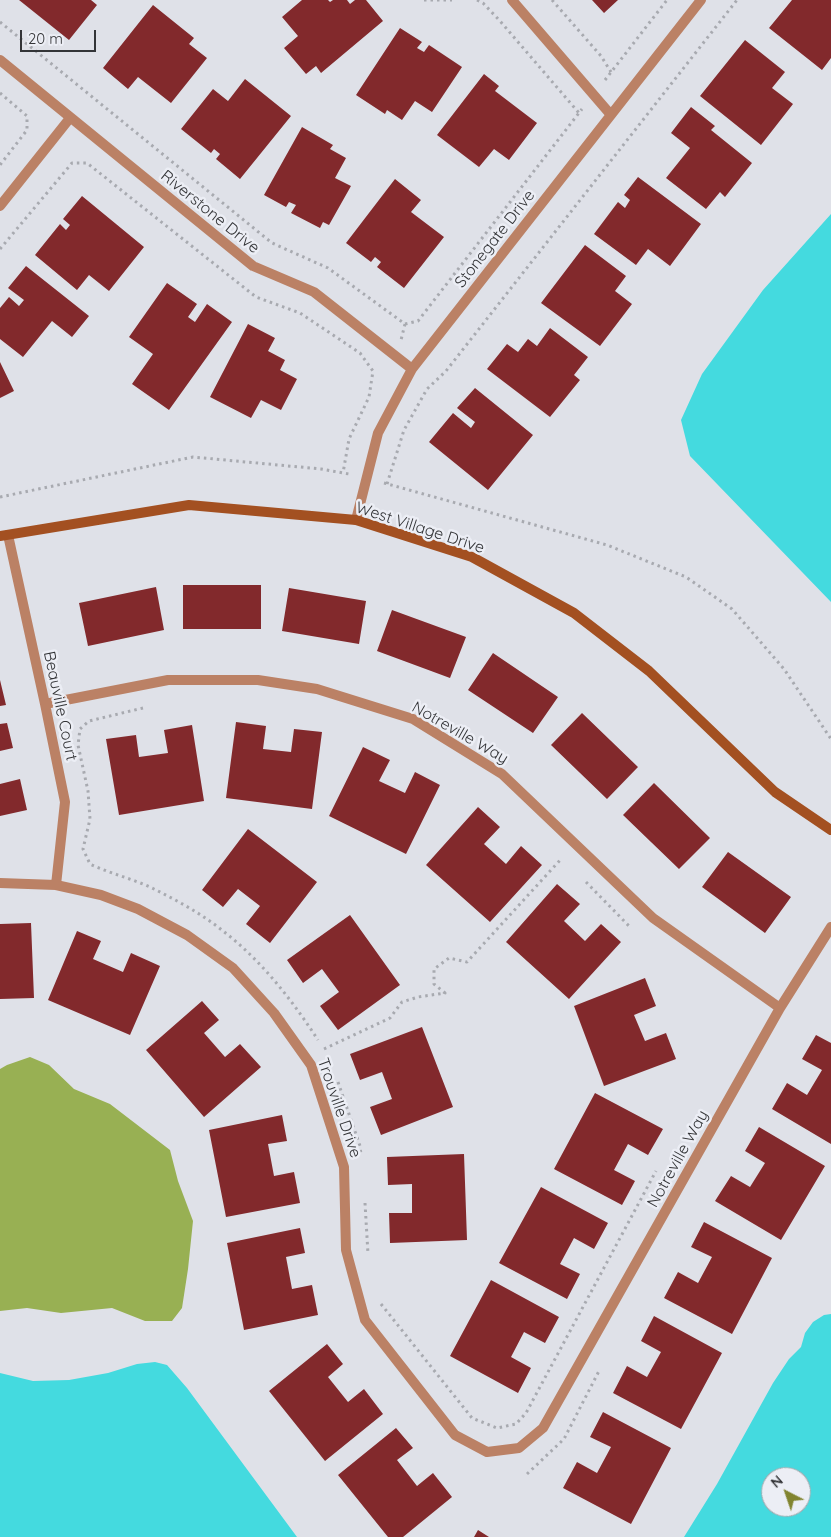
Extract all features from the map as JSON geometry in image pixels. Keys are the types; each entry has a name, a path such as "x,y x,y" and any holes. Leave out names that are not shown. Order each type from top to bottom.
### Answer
{"street":[{"path":"512,0 611,115"},
{"name":"Stonegate Drive","path":"356,520 378,433 412,369 701,0"},
{"name":"Riverstone Drive","path":"0,60 253,266 314,292 412,369"},
{"path":"0,206 70,118"},
{"name":"West Village Drive","path":"4,536 189,505 356,520 472,557 574,613 649,671 775,792 831,830"},
{"name":"Beauville Court","path":"4,536 45,704 65,802 56,885"},
{"name":"Notreville Way","path":"45,704 168,680 258,680 317,689 413,719 502,774 653,918 780,1008"},
{"name":"Trouville Drive","path":"0,883 56,885 101,896 138,909 187,935 233,968 274,1013 311,1065 344,1167 346,1250 365,1320 455,1435 487,1452 519,1448 543,1428 602,1324"},
{"name":"Notreville Way","path":"602,1324 780,1008 831,926"}],"path":[{"path":"424,0 452,0"},
{"path":"477,0 483,3 500,21 579,113"},
{"path":"552,0 601,56 611,72"},
{"path":"405,324 418,320 667,0"},
{"path":"387,484 404,430 426,389 446,371 737,0"},
{"path":"0,22 272,243 328,268 405,324"},
{"path":"0,92 27,116 27,130 0,165"},
{"path":"0,249 72,163 87,163 256,297 300,313 360,353 374,371 369,397 348,439 343,473"},
{"path":"397,357 405,324"},
{"path":"324,1049 390,1018 402,1002 418,996 445,993 434,984 434,969 448,958 466,962 562,858"}],"green space":[{"path":"30,1057 49,1065 74,1089 110,1104 170,1150 178,1181 193,1221 182,1308 172,1321 145,1321 112,1308 61,1313 27,1308 0,1311 0,1069"}],"water":[{"path":"831,214 831,602 690,456 681,420 702,374 763,290"},
{"path":"831,1314 831,1537 684,1537 717,1484 773,1383 789,1359 801,1347 805,1333 813,1322 824,1315"},
{"path":"155,1362 167,1365 187,1388 297,1537 0,1537 0,1373 33,1381 69,1380 108,1373 137,1364"}],"building":[{"path":"19,0 91,0 97,5 69,40"},
{"path":"302,0 328,0 330,2 333,0 347,0 350,4 355,0 366,0 383,21 321,73 316,66 306,74 284,48 298,36 282,17"},
{"path":"592,0 618,0 604,13"},
{"path":"792,0 831,0 831,58 822,70 769,28"},
{"path":"153,5 194,38 189,44 207,58 171,103 138,77 128,89 103,68"},
{"path":"400,28 422,42 417,48 424,52 429,45 462,67 432,112 415,101 402,120 387,110 385,114 356,95"},
{"path":"745,40 785,72 772,88 793,104 761,145 700,96"},
{"path":"484,74 499,86 495,91 537,123 509,160 494,149 479,167 437,135"},
{"path":"245,79 291,116 240,179 216,159 220,154 214,149 211,153 181,129 213,89 228,101"},
{"path":"691,107 715,126 711,130 752,163 725,197 720,192 706,209 666,178 690,148 671,133"},
{"path":"302,127 333,145 330,149 346,158 335,178 351,186 329,225 323,222 320,228 291,213 296,205 289,202 286,207 264,195"},
{"path":"638,177 701,224 670,266 648,249 636,265 594,234 618,202 625,208 630,200 624,195"},
{"path":"395,179 421,200 411,212 444,237 404,288 377,267 381,262 375,257 371,262 346,243"},
{"path":"82,196 144,247 109,291 89,275 77,290 35,255 60,224 66,230 70,225 63,219"},
{"path":"585,245 626,276 615,291 632,304 600,346 541,303"},
{"path":"26,266 89,316 72,337 52,321 23,357 0,339 0,308 9,297 19,306 24,300 8,288"},
{"path":"167,283 197,304 188,317 195,322 207,304 232,322 169,410 132,384 153,354 129,337"},
{"path":"248,324 275,338 268,351 285,360 280,370 297,379 281,410 261,400 251,418 210,397"},
{"path":"550,328 588,357 574,375 580,380 550,417 487,369 507,344 518,352 528,339 537,346"},
{"path":"0,362 14,391 0,398"},
{"path":"475,388 533,435 488,490 429,442 453,413 471,428 475,422 457,408"},
{"path":"183,585 261,585 261,629 183,629"},
{"path":"156,587 164,630 88,646 79,603"},
{"path":"289,588 366,601 359,644 282,631"},
{"path":"392,610 466,637 450,678 377,651"},
{"path":"493,653 558,697 533,733 468,690"},
{"path":"0,680 6,705 0,706"},
{"path":"582,713 638,767 607,799 551,745"},
{"path":"236,722 266,726 263,749 291,752 294,729 322,732 312,809 226,798"},
{"path":"7,723 13,748 0,751 0,724"},
{"path":"192,725 204,801 119,815 106,739 136,735 139,757 168,753 164,730"},
{"path":"363,747 390,760 379,781 405,793 415,772 440,785 406,854 329,816"},
{"path":"20,779 27,810 0,816 0,784"},
{"path":"654,783 710,838 679,869 623,815"},
{"path":"478,807 500,827 484,844 506,864 521,846 542,865 490,922 426,865"},
{"path":"248,829 317,882 270,943 246,924 260,906 238,889 223,907 202,890"},
{"path":"728,852 791,897 765,933 702,887"},
{"path":"557,884 580,904 564,921 585,941 601,924 621,942 569,999 506,942"},
{"path":"350,915 400,985 338,1030 320,1006 339,992 322,969 303,983 287,960"},
{"path":"31,923 34,998 0,999 0,924"},
{"path":"77,931 101,941 93,959 123,972 131,953 160,966 130,1035 48,1000"},
{"path":"645,978 656,1006 634,1015 645,1041 666,1033 676,1059 604,1086 574,1006"},
{"path":"202,1001 219,1020 204,1033 225,1057 240,1044 261,1067 204,1117 146,1050"},
{"path":"422,1027 453,1107 381,1135 370,1107 392,1099 382,1072 360,1080 350,1054"},
{"path":"816,1035 831,1043 831,1144 772,1109 787,1083 807,1095 822,1070 802,1059"},
{"path":"595,1093 663,1129 648,1155 628,1144 614,1170 635,1181 622,1205 554,1169"},
{"path":"282,1115 287,1141 268,1144 274,1176 294,1172 300,1203 226,1217 209,1130"},
{"path":"759,1127 825,1166 781,1240 715,1201 731,1176 750,1187 765,1163 745,1151"},
{"path":"464,1154 467,1240 390,1243 389,1213 412,1213 412,1184 388,1185 387,1157"},
{"path":"541,1187 608,1223 594,1249 574,1238 560,1264 580,1274 567,1299 499,1263"},
{"path":"704,1222 772,1258 732,1334 664,1298 678,1272 698,1283 712,1257 691,1247"},
{"path":"300,1228 305,1253 286,1257 292,1289 312,1285 318,1315 244,1330 227,1243"},
{"path":"491,1280 559,1317 545,1343 524,1332 511,1357 531,1368 518,1393 450,1356"},
{"path":"654,1316 722,1353 681,1429 613,1393 627,1366 647,1377 661,1352 641,1341"},
{"path":"327,1344 343,1364 328,1377 348,1402 364,1389 383,1414 325,1461 269,1391"},
{"path":"603,1412 671,1448 631,1524 563,1488 577,1462 597,1473 611,1447 590,1437"},
{"path":"396,1428 413,1448 397,1460 417,1486 433,1473 452,1497 403,1537 388,1537 338,1475"},
{"path":"478,1530 489,1537 474,1537"}]}
